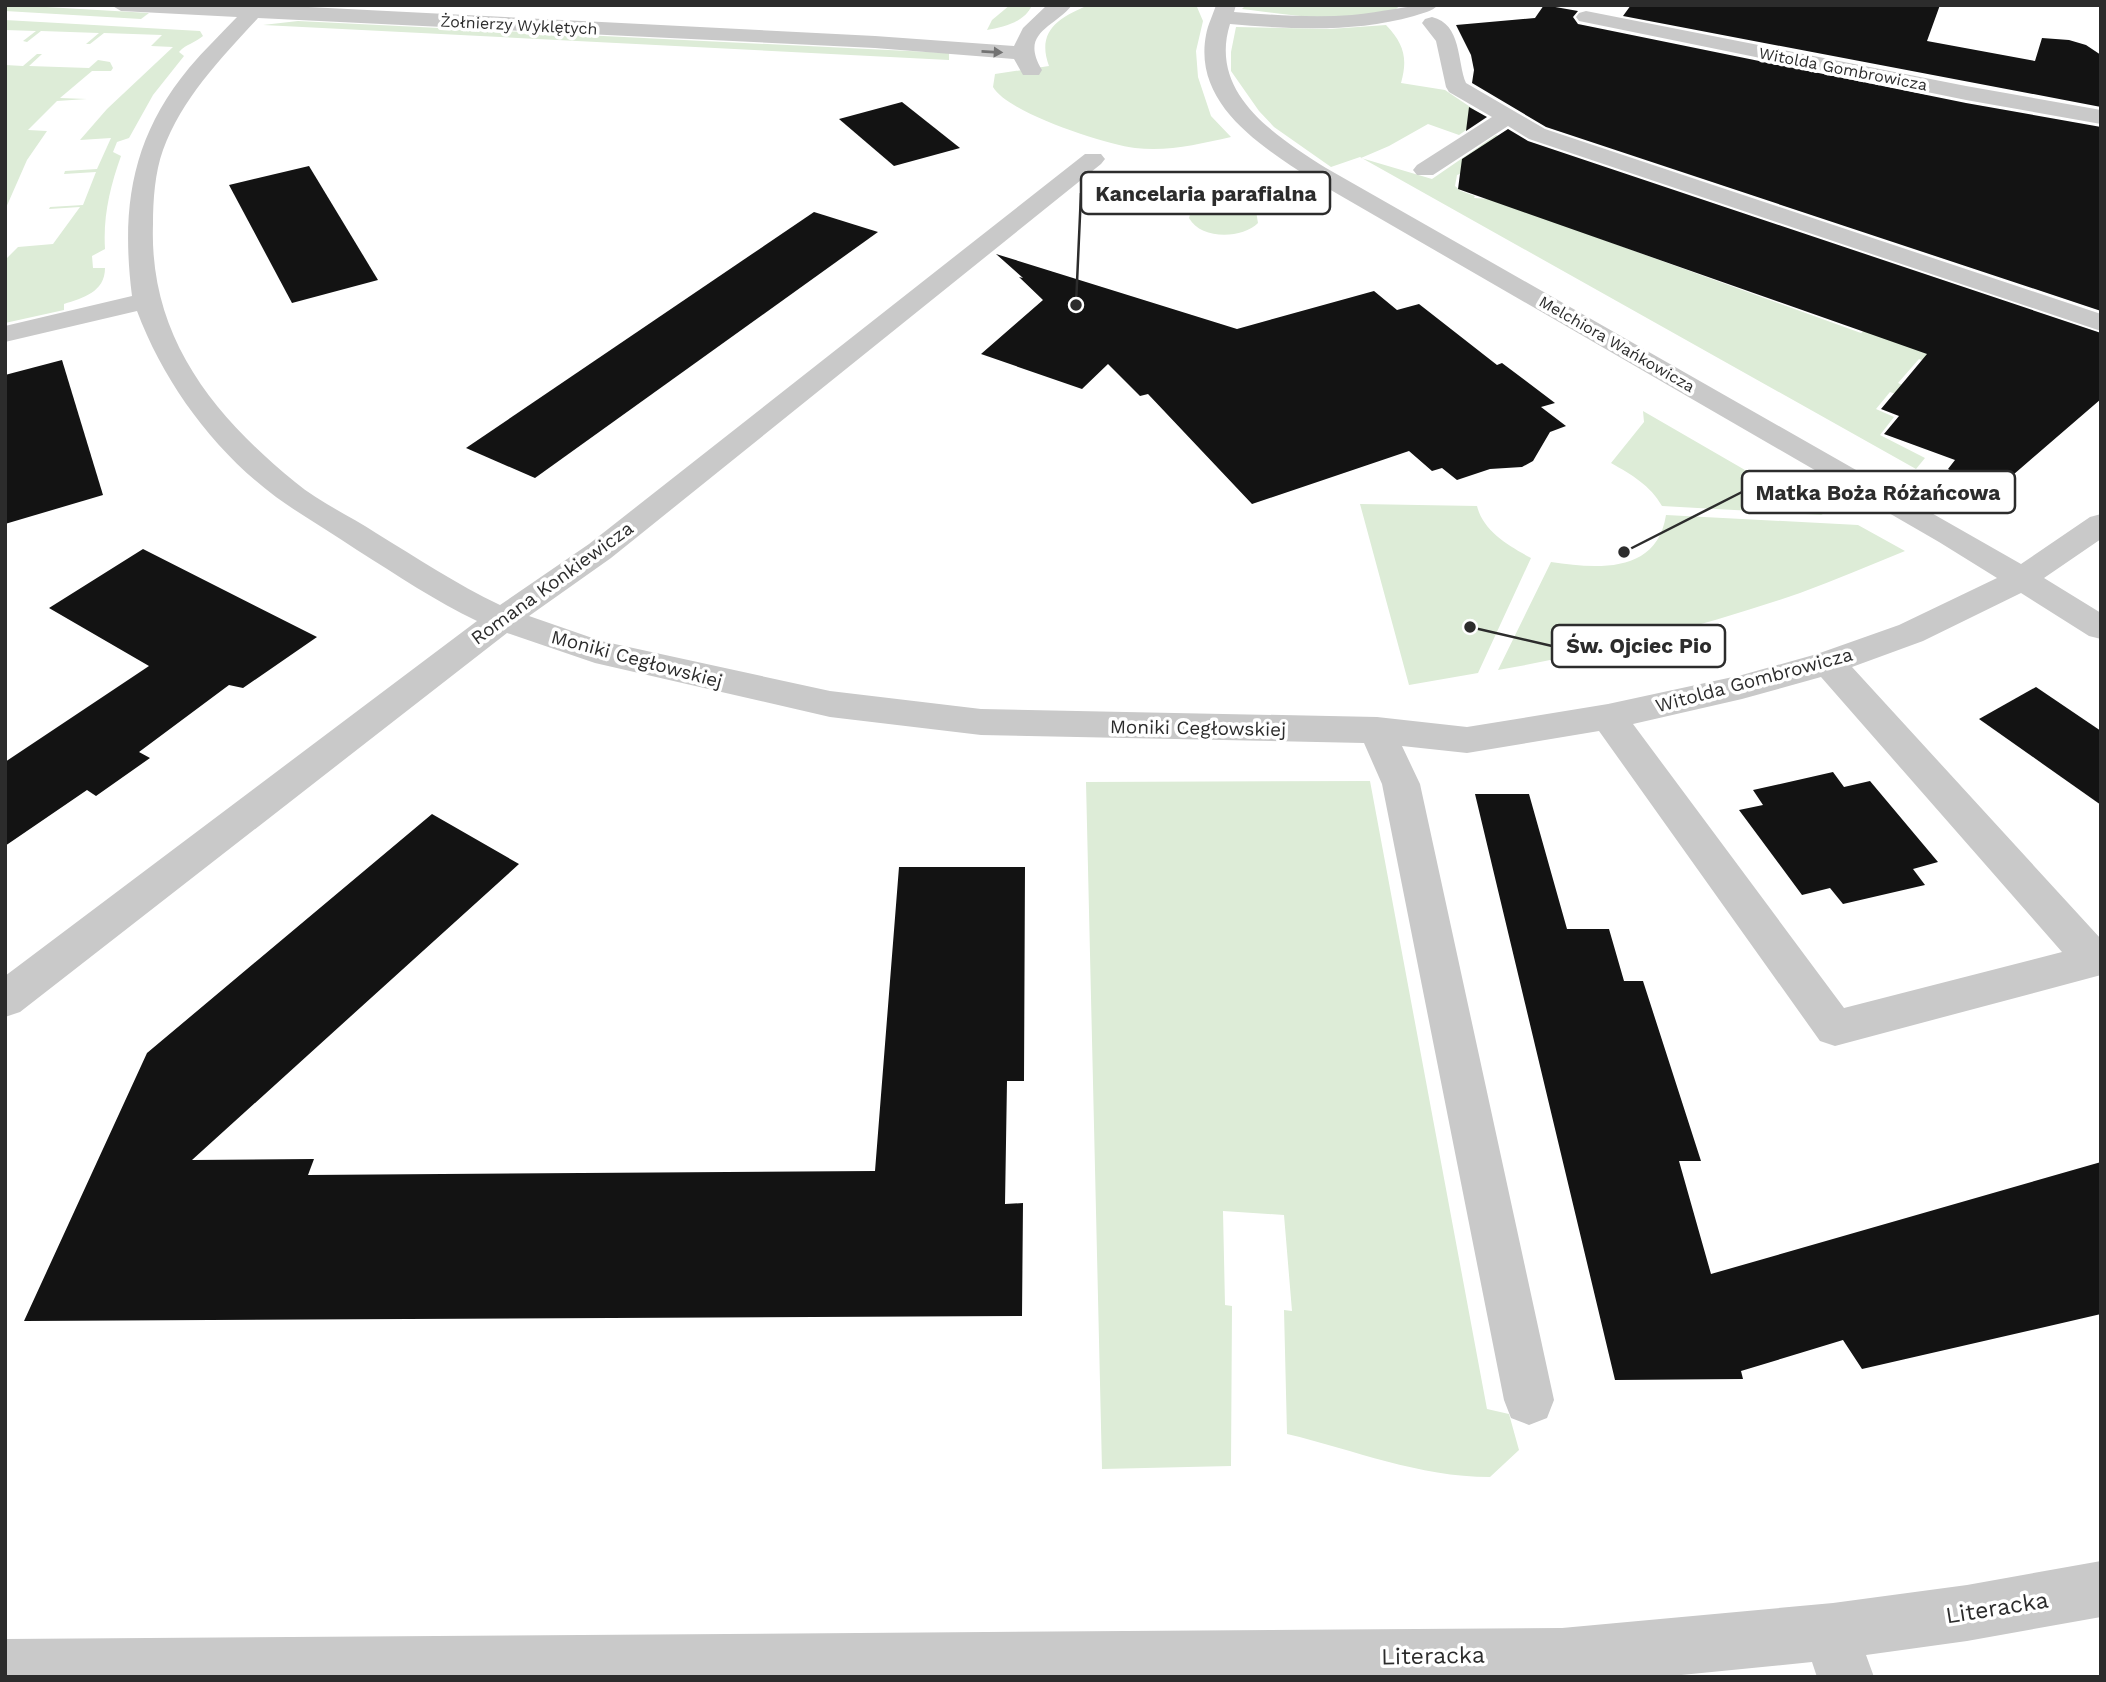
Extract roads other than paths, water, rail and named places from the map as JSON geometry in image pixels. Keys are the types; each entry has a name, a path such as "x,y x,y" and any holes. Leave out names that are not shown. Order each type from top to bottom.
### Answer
{"street":[{"name":"Żołnierzy Wyklętych","path":"121,5 255,9 1027,52 1044,15 1061,5"},
{"name":"Moniki Cegłowskiej","path":"255,9 196,72 175,104 151,151 141,203 139,239 146,301 164,347 197,401 237,445 286,490 451,595 502,619 595,651 830,704 981,722 1377,730"},
{"path":"1223,11 1287,22 1359,22 1430,14 1451,51 1451,77 1457,87 1537,134 2101,323"},
{"name":"Melchiora Wańkowicza","path":"1223,11 1215,42 1214,68 1222,89 1246,121 1273,144 1318,173 2021,579 2101,628"},
{"name":"Witolda Gombrowicza","path":"1586,18 2101,117"},
{"path":"1425,170 1507,117"},
{"name":"Romana Konkiewicza","path":"5,1000 502,619 600,551 1093,159"},
{"path":"5,334 146,301"},
{"name":"Witolda Gombrowicza","path":"1377,730 1467,740 1608,717 1742,687 1828,663 1911,634 1981,601 2021,579 2101,524"},
{"path":"1608,717 1835,1028 2095,960 1828,663"},
{"path":"1377,730 1401,784 1529,1400"},
{"name":"Literacka","path":"5,1667 1198,1668 1562,1656 1706,1647 1838,1655 2028,1604 2101,1589"}],"place":[{"name":"Kancelaria parafialna","path":"1076,305"},
{"name":"Matka Boża Różańcowa","path":"1624,552"},
{"name":"Św. Ojciec Pio","path":"1470,627"}]}
